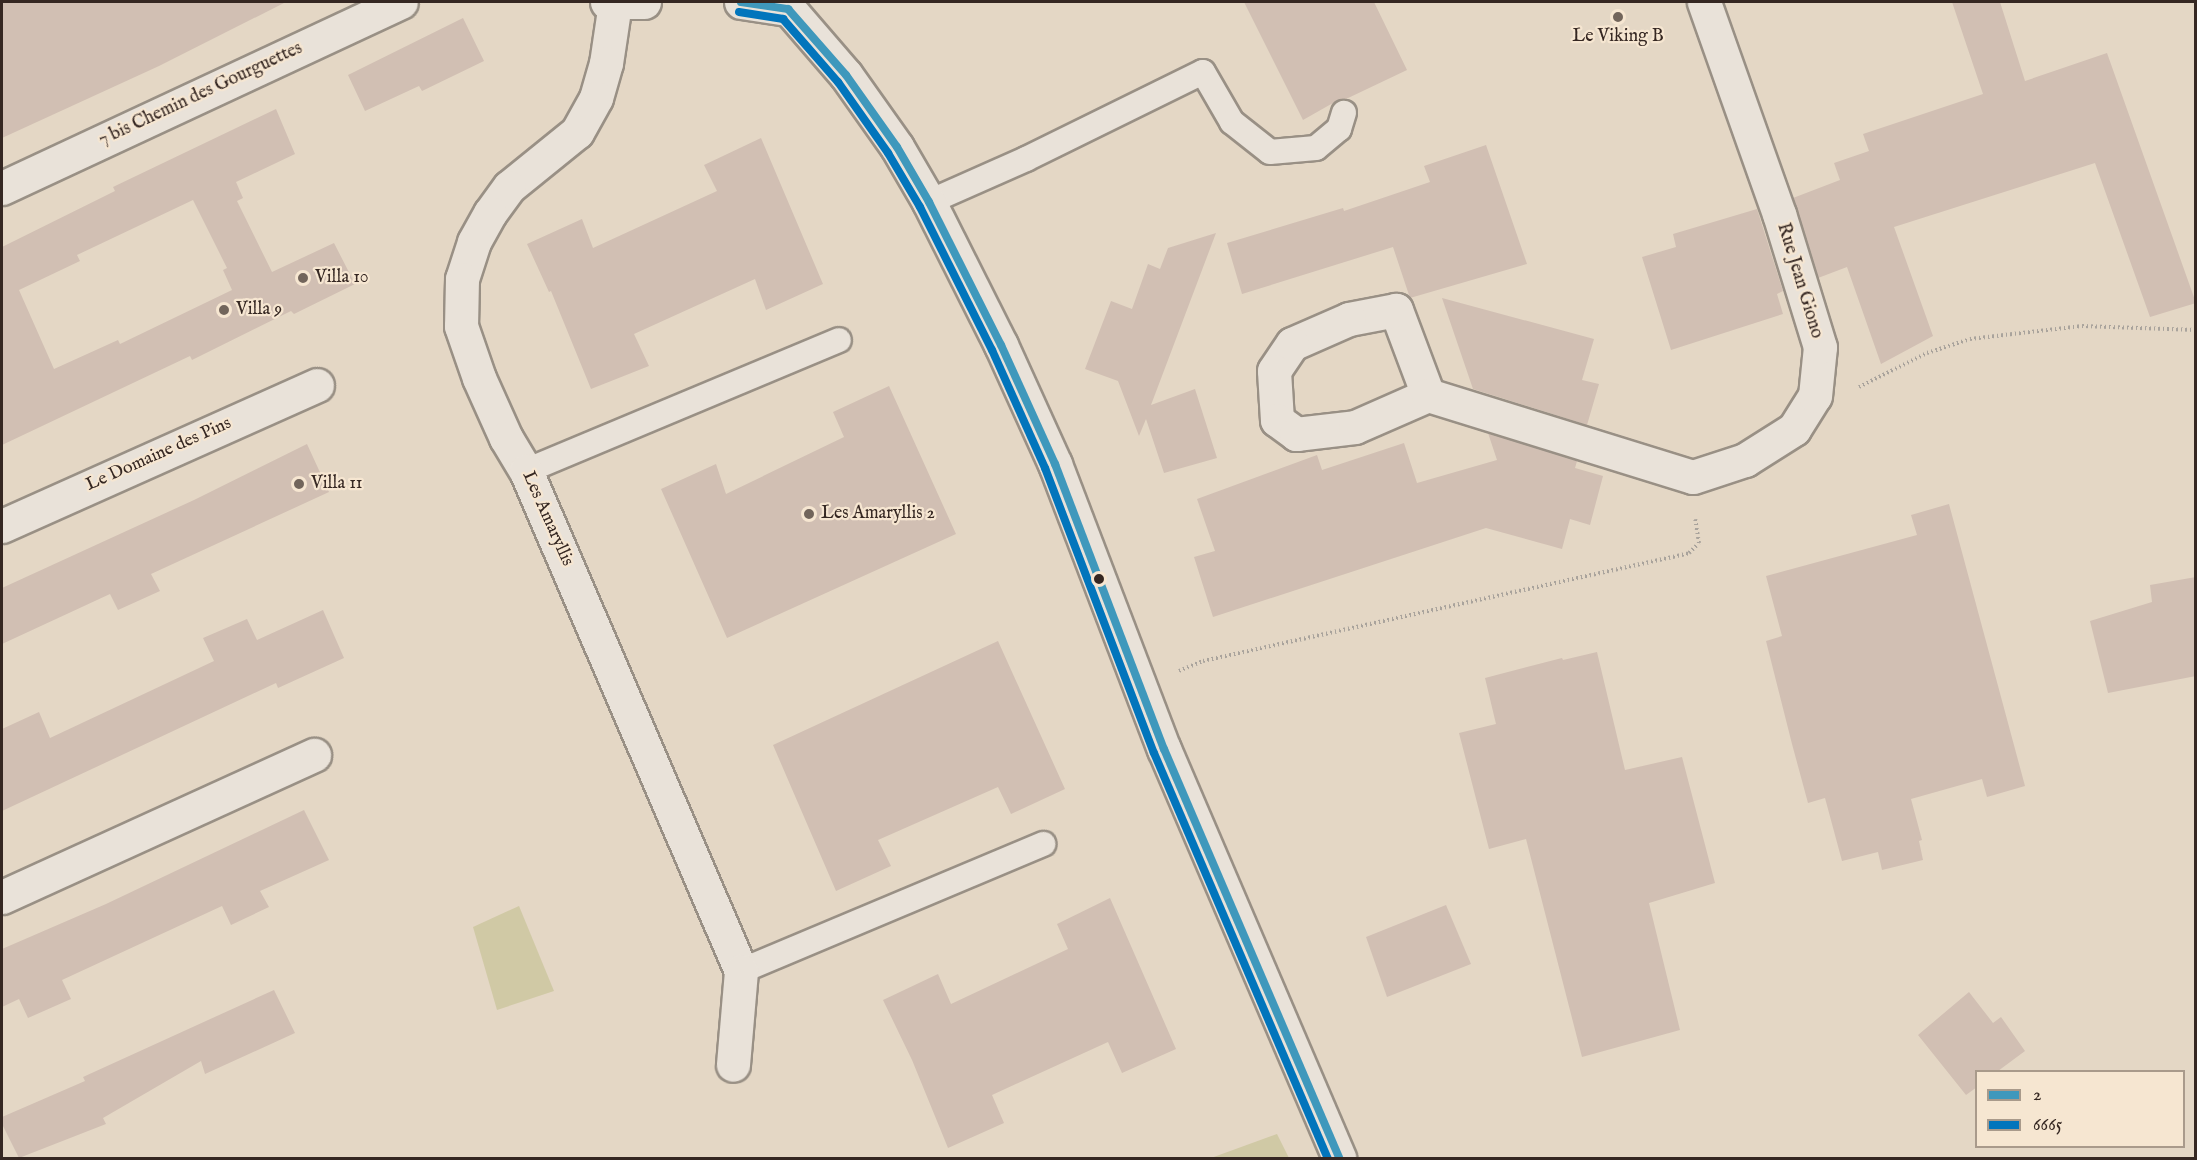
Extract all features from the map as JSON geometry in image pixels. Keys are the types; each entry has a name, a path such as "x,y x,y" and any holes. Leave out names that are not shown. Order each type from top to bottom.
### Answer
{"street":[{"name":"7 bis Chemin des Gourguettes","path":"2,188 401,2"},
{"name":"Les Amaryllis","path":"622,2 596,98 578,132 509,187 490,213 474,242 462,279 461,326 488,398 506,438 526,471 741,971 733,1065"},
{"path":"741,2 785,5 846,75 897,147 929,202 1001,345 1055,464 1140,688 1339,1158"},
{"name":"Rue Jean Giono","path":"1428,395 1693,477 1745,460 1794,429 1815,396 1820,347 1779,214 1704,2"},
{"path":"1396,310 1428,395 1355,427 1296,434 1277,420 1274,371 1292,344 1349,319 1396,310"},
{"name":"Le Domaine des Pins","path":"2,526 317,385"},
{"path":"2,897 314,755"}],"lane":[{"path":"929,202 1026,159 1203,72 1232,122 1270,152 1316,148 1339,129 1344,113"},
{"path":"526,471 839,340"},
{"path":"741,971 1043,844"}],"path":[{"path":"1815,396 1841,396 1927,353 1970,339 2082,326 2196,330"},
{"path":"1140,688 1203,661 1689,553 1699,543"}],"shaded area":[{"path":"519,906 554,991 497,1010 473,927"},
{"path":"1277,1134 1289,1158 1211,1158"}],"building":[{"path":"2,2 286,2 159,66 2,138"},
{"path":"1244,2 1374,2 1407,70 1346,99 1340,99 1303,120"},
{"path":"1952,2 2000,2 2025,81 2107,53 2196,303 2150,317 2095,163 1894,227 1933,336 1881,364 1847,267 1818,278 1793,198 1840,180 1834,163 1869,151 1863,134 1983,94"},
{"path":"463,18 484,61 422,91 419,86 365,111 348,75"},
{"path":"276,109 295,154 236,182 243,198 237,201 272,272 334,243 355,284 294,314 291,311 192,360 190,356 2,445 2,247 115,191 113,187","holes":["193,200 227,268 223,270 232,290 120,344 118,340 54,369 19,290 80,261 77,255"]},
{"path":"761,138 823,284 766,310 755,279 634,334 649,366 591,389 551,291 549,292 527,244 582,219 593,248 717,191 704,165"},
{"path":"1486,145 1527,264 1410,298 1393,247 1242,294 1227,243 1343,208 1344,211 1430,182 1424,166"},
{"path":"1757,209 1783,291 1777,294 1783,314 1671,350 1642,257 1676,247 1673,234"},
{"path":"1216,233 1151,405 1195,389 1217,458 1164,473 1146,419 1139,436 1118,381 1085,369 1111,301 1132,309 1148,264 1160,269 1168,248"},
{"path":"1442,298 1594,339 1582,380 1599,384 1587,425 1473,389"},
{"name":"Les Amaryllis 2","path":"889,386 956,534 727,638 661,489 716,464 726,494 844,437 833,412"},
{"path":"1488,433 1577,461 1575,468 1603,476 1590,525 1570,519 1562,549 1486,528 1213,617 1194,557 1215,551 1197,499 1317,455 1322,470 1404,443 1417,483 1497,460"},
{"path":"307,444 329,492 151,574 160,591 118,610 110,594 2,644 2,588 194,500"},
{"path":"1949,504 2025,786 1987,797 1982,779 1911,799 1922,840 1919,841 1923,860 1882,870 1878,852 1842,861 1825,798 1808,803 1792,744 1766,641 1782,636 1766,576 1917,535 1911,515"},
{"path":"2196,577 2196,676 2108,693 2090,621 2152,602 2150,585"},
{"path":"323,610 344,658 278,688 276,683 2,811 2,729 39,712 50,738 214,661 203,638 247,619 257,640"},
{"path":"998,641 1065,789 1011,814 998,787 878,840 891,866 836,891 773,745"},
{"path":"1597,652 1625,770 1682,757 1715,883 1649,903 1680,1030 1582,1057 1526,839 1489,849 1459,733 1496,724 1485,678 1562,658 1563,660"},
{"path":"304,810 329,860 260,891 269,907 231,925 222,906 62,980 71,999 28,1018 19,999 2,1007 2,949 106,904"},
{"path":"1110,898 1176,1049 1122,1073 1108,1042 992,1095 1004,1123 948,1148 912,1060 883,1000 938,974 951,1004 1068,949 1057,924"},
{"path":"1446,905 1471,964 1387,997 1366,937"},
{"path":"274,990 295,1033 205,1074 201,1061 103,1118 106,1124 19,1158 2,1124 2,1117 85,1081 83,1077"},
{"path":"1969,992 1993,1023 2001,1017 2025,1051 1999,1070 1975,1070 1975,1088 1966,1095 1918,1035"}],"transit line":[{"name":"2","path":"741,2 788,9 846,75 897,147 929,202 1001,345 1055,464 1164,749 1339,1158"},
{"name":"6665","path":"739,12 783,19 838,82 888,153 920,207 992,350 1045,468 1154,753 1328,1158"}],"place":[{"name":"Le Viking B","path":"1618,17"},
{"name":"Villa 10","path":"303,278"},
{"name":"Villa 9","path":"224,310"},
{"name":"Villa 11","path":"299,484"},
{"name":"Les Amaryllis 2","path":"809,514"}]}
